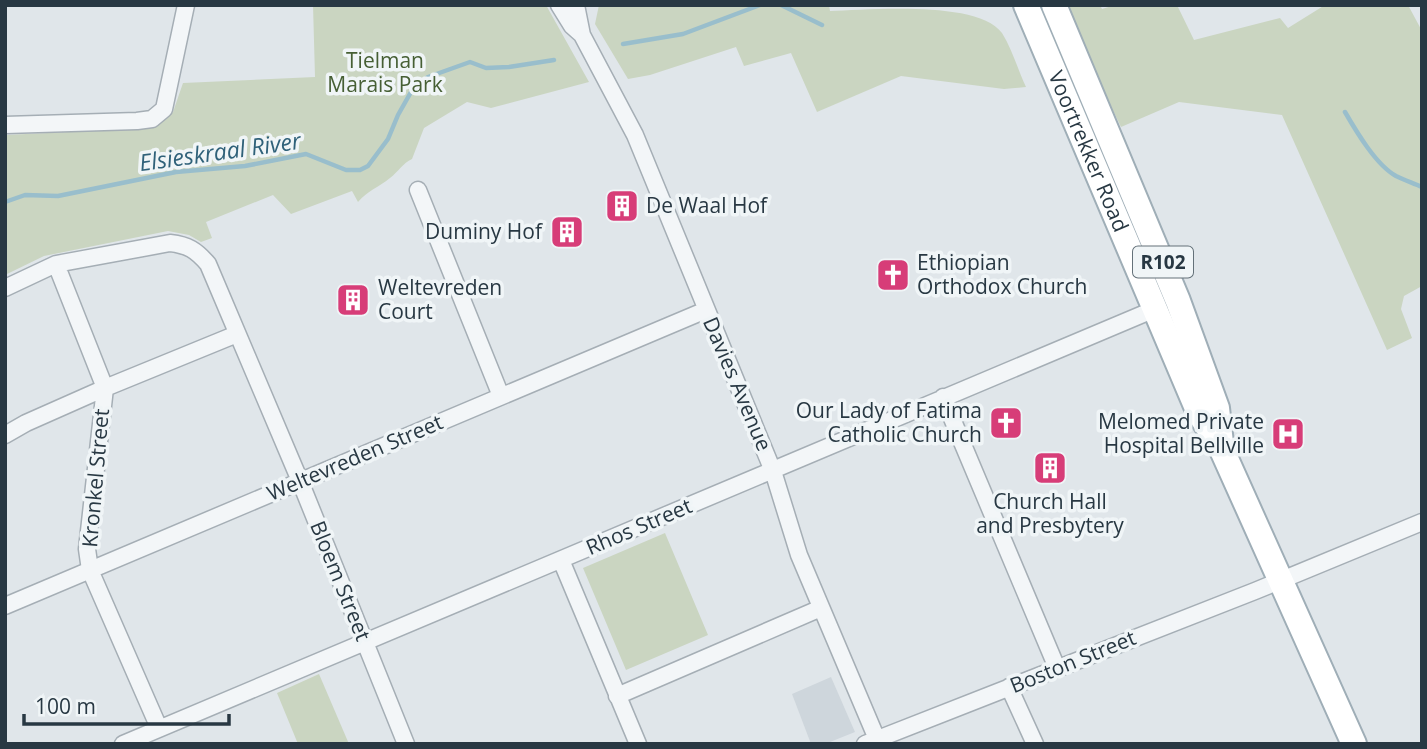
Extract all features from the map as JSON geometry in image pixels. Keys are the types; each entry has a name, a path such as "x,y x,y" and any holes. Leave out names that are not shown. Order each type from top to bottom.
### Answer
{"main road":[{"name":"Voortrekker Road","path":"1026,5 1199,413 1222,450 1354,744"},
{"name":"Voortrekker Road","path":"1057,13 1178,301 1217,408 1222,450"}],"street":[{"path":"5,125 137,121 156,117 164,109 186,5"},
{"name":"Davies Avenue","path":"559,5 572,26 582,35"},
{"name":"Davies Avenue","path":"576,5 582,35 635,135 773,471 790,529 874,742"},
{"path":"418,190 501,396"},
{"name":"Bloem Street","path":"56,264 170,243 186,245 197,251 208,264 407,744"},
{"path":"5,288 56,264"},
{"name":"Kronkel Street","path":"56,264 105,388 87,549 90,570 159,728"},
{"name":"Rhos Street","path":"123,744 1155,309"},
{"name":"Weltevreden Street","path":"5,606 706,310"},
{"path":"5,435 105,388 237,334"},
{"path":"943,397 1056,668"},
{"name":"Boston Street","path":"874,742 1422,522"},
{"path":"561,560 638,744"},
{"path":"617,696 821,608"},
{"path":"1009,687 1035,744"}],"shaded area":[{"path":"831,677 855,732 825,744 811,744 792,694"}],"green space":[{"name":"Tielman Marais Park","path":"313,5 546,5 589,82 491,108 467,102 424,128 412,159 358,202 352,191 291,214 273,195 206,222 212,238 201,242 189,235 168,231 44,256 5,275 5,135 153,128 173,112 183,83 315,77"},
{"path":"599,5 829,5 830,11 947,11 989,23 1002,33 1026,87 1004,89 901,76 817,112 791,53 744,66 736,47 650,75 628,79 595,24"},
{"path":"1066,5 1100,5 1102,9 1115,5 1177,5 1194,40 1280,18 1288,28 1325,5 1408,5 1422,31 1422,286 1404,296 1401,309 1412,338 1387,350 1282,115 1179,102 1121,127 1083,48"},
{"path":"665,533 708,635 626,670 583,568"},
{"path":"319,674 349,744 298,744 277,693"}],"waterway":[{"name":"Elsieskraal River","path":"623,44 683,34 760,5"},
{"name":"Elsieskraal River","path":"781,5 822,25"},
{"name":"Elsieskraal River","path":"5,202 25,195 58,196 176,172 245,166 306,154 346,170 360,170 368,166 388,139 411,92 428,77 470,62 486,68 554,60"},
{"name":"Elsieskraal River","path":"1345,112 1381,164 1396,176 1422,187"}],"place":[{"name":"De Waal Hof","path":"622,206"},
{"name":"Duminy Hof","path":"567,232"},
{"name":"Ethiopian Orthodox Church","path":"893,275"},
{"name":"Weltevreden Court","path":"353,300"},
{"name":"Our Lady of Fatima Catholic Church","path":"1006,423"},
{"name":"Melomed Private Hospital Bellville","path":"1288,434"},
{"name":"Church Hall and Presbytery","path":"1050,468"}]}
